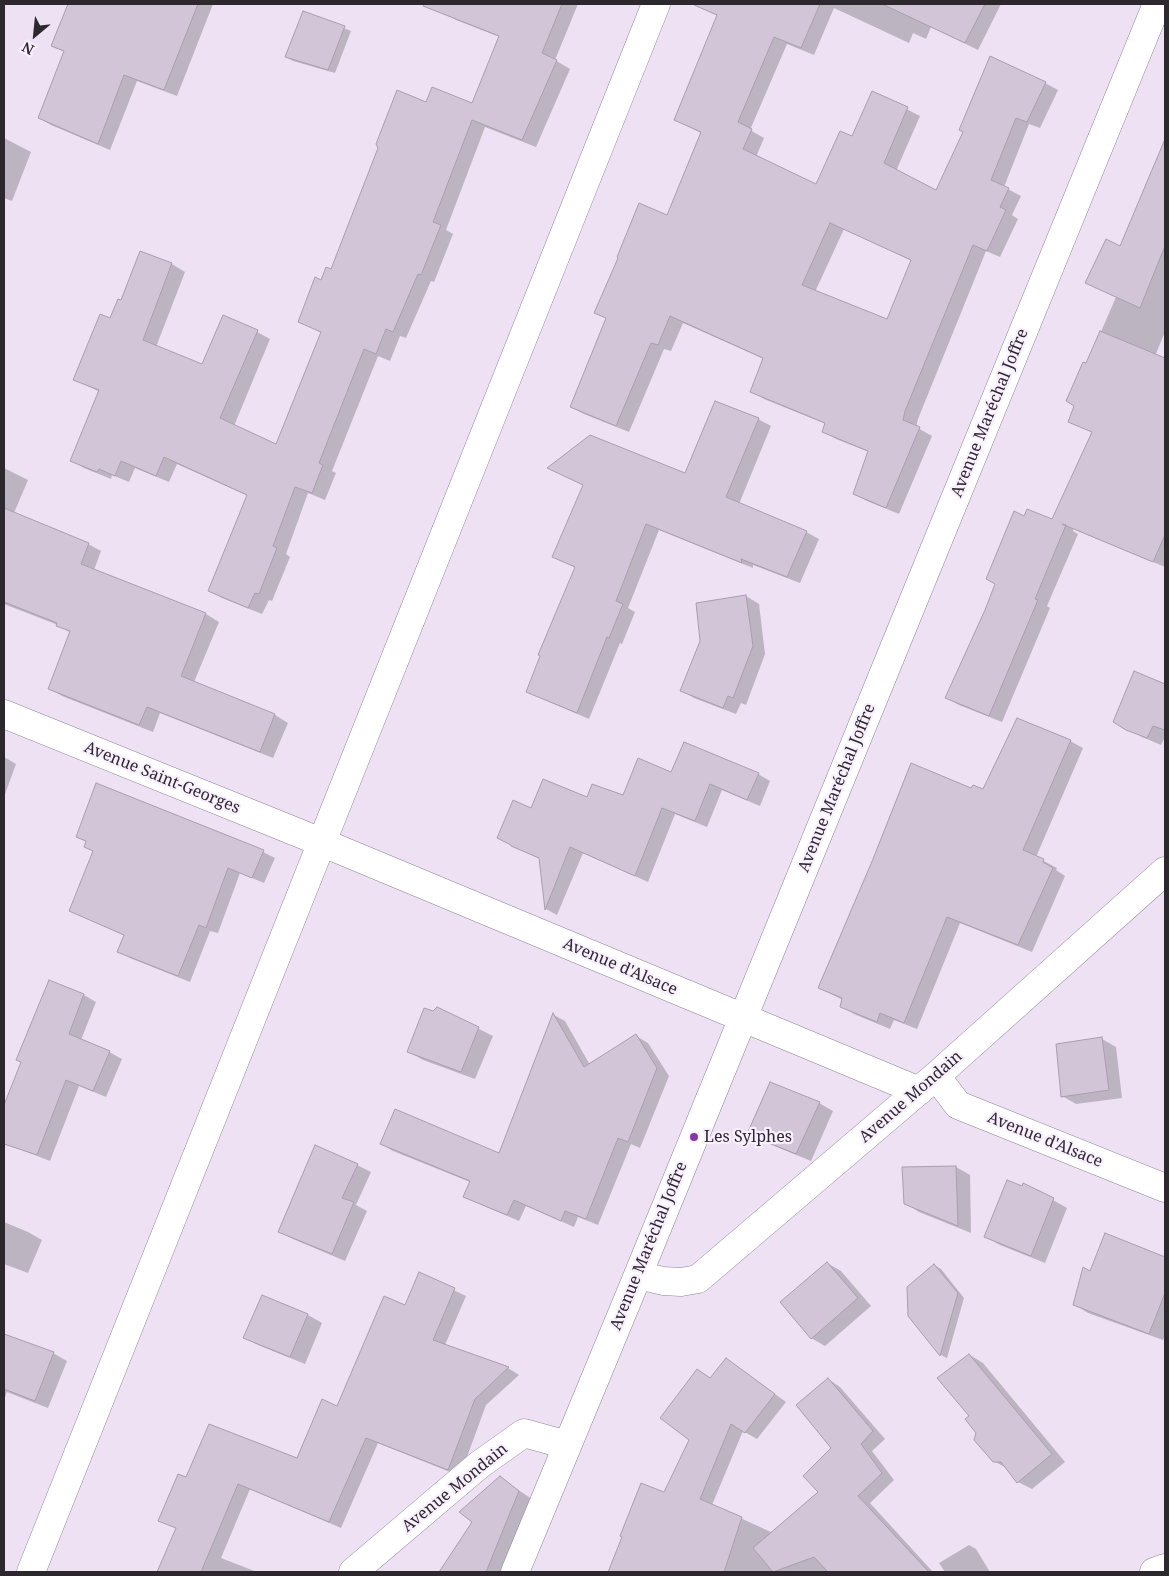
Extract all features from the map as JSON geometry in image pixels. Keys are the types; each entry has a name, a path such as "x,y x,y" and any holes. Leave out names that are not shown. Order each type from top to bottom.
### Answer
{"street":[{"path":"31,1572 656,4"},
{"name":"Avenue Maréchal Joffre","path":"515,1572 1157,4"},
{"name":"Avenue Saint-Georges","path":"4,714 321,842"},
{"name":"Avenue d'Alsace","path":"321,842 743,1018 928,1084 958,1104 1165,1188"},
{"name":"Avenue Mondain","path":"638,1275 662,1281 681,1282 698,1279 928,1084 1165,871"},
{"name":"Avenue Mondain","path":"353,1572 479,1464 524,1433 567,1444"},
{"path":"1154,1572 1165,1568"}],"building":[{"path":"68,4 198,4 164,90 124,75 98,144 38,118 64,51 51,46"},
{"path":"424,4 562,4 542,53 557,60 522,140 472,120 433,222 441,225 421,275 418,274 393,332 386,329 376,354 364,349 319,463 323,465 312,493 295,487 273,546 277,548 259,594 255,593 248,608 208,591 247,495 164,457 156,476 121,461 115,476 99,469 97,472 70,461 99,390 73,380 100,314 110,318 118,299 121,300 140,251 172,263 143,340 202,364 223,315 258,330 220,418 276,444 321,332 298,322 315,277 321,280 326,267 331,269 378,148 376,144 397,90 426,102 432,87 472,103 499,36 423,6"},
{"path":"820,4 801,48 774,37 738,122 752,129 743,149 816,184 840,131 852,136 872,91 908,107 884,163 936,190 963,132 959,130 990,56 1046,82 1027,122 1016,118 991,180 1009,188 1000,207 1006,210 987,251 973,245 905,411 903,420 920,427 886,508 853,494 868,451 822,432 825,423 750,392 763,358 670,316 658,345 651,343 616,426 570,407 606,318 594,313 639,203 667,215 701,132 674,120 717,15 694,5","holes":["830,223 911,260 887,319 802,285"]},
{"path":"882,4 985,4 965,43"},
{"path":"303,11 345,26 328,70 285,57"},
{"path":"1165,139 1165,246 1140,308 1085,283 1106,239 1120,246"},
{"path":"1100,331 1165,358 1165,535 1153,562 1066,526 1035,599 1038,600 989,716 945,698 995,584 986,579 1014,511 1024,516 1027,509 1052,519 1092,432 1068,422 1074,406 1066,401 1083,362 1086,363"},
{"path":"715,401 759,418 726,497 807,531 787,577 741,559 742,563 646,524 616,601 623,604 609,638 607,637 577,713 526,692 540,656 538,655 575,567 552,557 583,485 547,468 590,435 685,473"},
{"path":"4,508 89,543 81,564 206,613 181,676 275,714 260,752 147,707 139,725 48,689 70,631 56,626 57,623 4,602"},
{"path":"746,595 753,646 733,698 728,696 723,708 680,691 700,641 696,603"},
{"path":"1134,671 1165,684 1165,730 1153,726 1147,738 1126,730 1113,722"},
{"path":"1017,718 1071,740 1023,850 1044,859 1043,862 1053,868 1018,945 947,917 904,1023 880,1013 877,1022 840,1007 842,998 818,988 873,859 911,763 971,788 973,785 983,789"},
{"path":"684,742 759,773 747,800 710,784 695,821 662,808 635,876 570,847 545,910 539,858 497,838 513,800 531,808 543,779 587,797 592,784 623,795 638,758 671,772"},
{"path":"96,783 264,850 252,878 228,868 206,928 199,925 178,976 117,952 124,935 69,911 93,851 84,847 86,841 76,837"},
{"path":"49,980 84,994 69,1034 110,1051 93,1091 66,1080 37,1155 4,1144 4,1105 21,1062 16,1060"},
{"path":"437,1007 479,1027 461,1072 407,1052 424,1008 433,1011"},
{"path":"553,1013 584,1067 636,1034 657,1068 628,1142 618,1138 586,1219 565,1211 561,1221 514,1200 507,1215 463,1197 470,1181 380,1144 395,1109 499,1153"},
{"path":"1102,1037 1109,1090 1061,1097 1056,1044"},
{"path":"770,1082 820,1102 796,1154 747,1134"},
{"path":"315,1145 358,1164 342,1198 354,1202 332,1254 278,1232"},
{"path":"956,1166 958,1226 904,1204 902,1167"},
{"path":"1007,1180 1022,1186 1023,1183 1054,1198 1031,1256 984,1237"},
{"path":"1105,1233 1165,1257 1165,1293 1149,1334 1073,1305 1083,1267 1090,1271"},
{"path":"827,1262 858,1298 811,1339 780,1302"},
{"path":"934,1264 958,1293 940,1356 908,1316 907,1287"},
{"path":"419,1272 455,1288 433,1340 509,1367 475,1399 448,1470 366,1438 329,1522 238,1484 201,1572 157,1572 176,1528 158,1521 178,1474 186,1477 209,1424 297,1458 322,1399 337,1406 384,1296 405,1305"},
{"path":"262,1295 308,1314 290,1357 243,1338"},
{"path":"4,1334 54,1352 35,1401 4,1389"},
{"path":"969,1354 1052,1454 1017,1483 1001,1462 993,1462 974,1440 976,1433 965,1419 969,1416 937,1378"},
{"path":"726,1358 775,1394 745,1433 731,1424 700,1499 742,1517 724,1572 608,1572 641,1483 664,1492 689,1440 660,1418 697,1369 710,1378"},
{"path":"828,1378 873,1431 861,1444 882,1473 858,1496 929,1572 828,1572 814,1557 773,1572 753,1548 818,1492 803,1476 831,1448 796,1405"},
{"path":"500,1476 519,1491 486,1572 439,1572 472,1522 459,1512"}],"place":[{"name":"Les Sylphes","path":"694,1137"}]}
